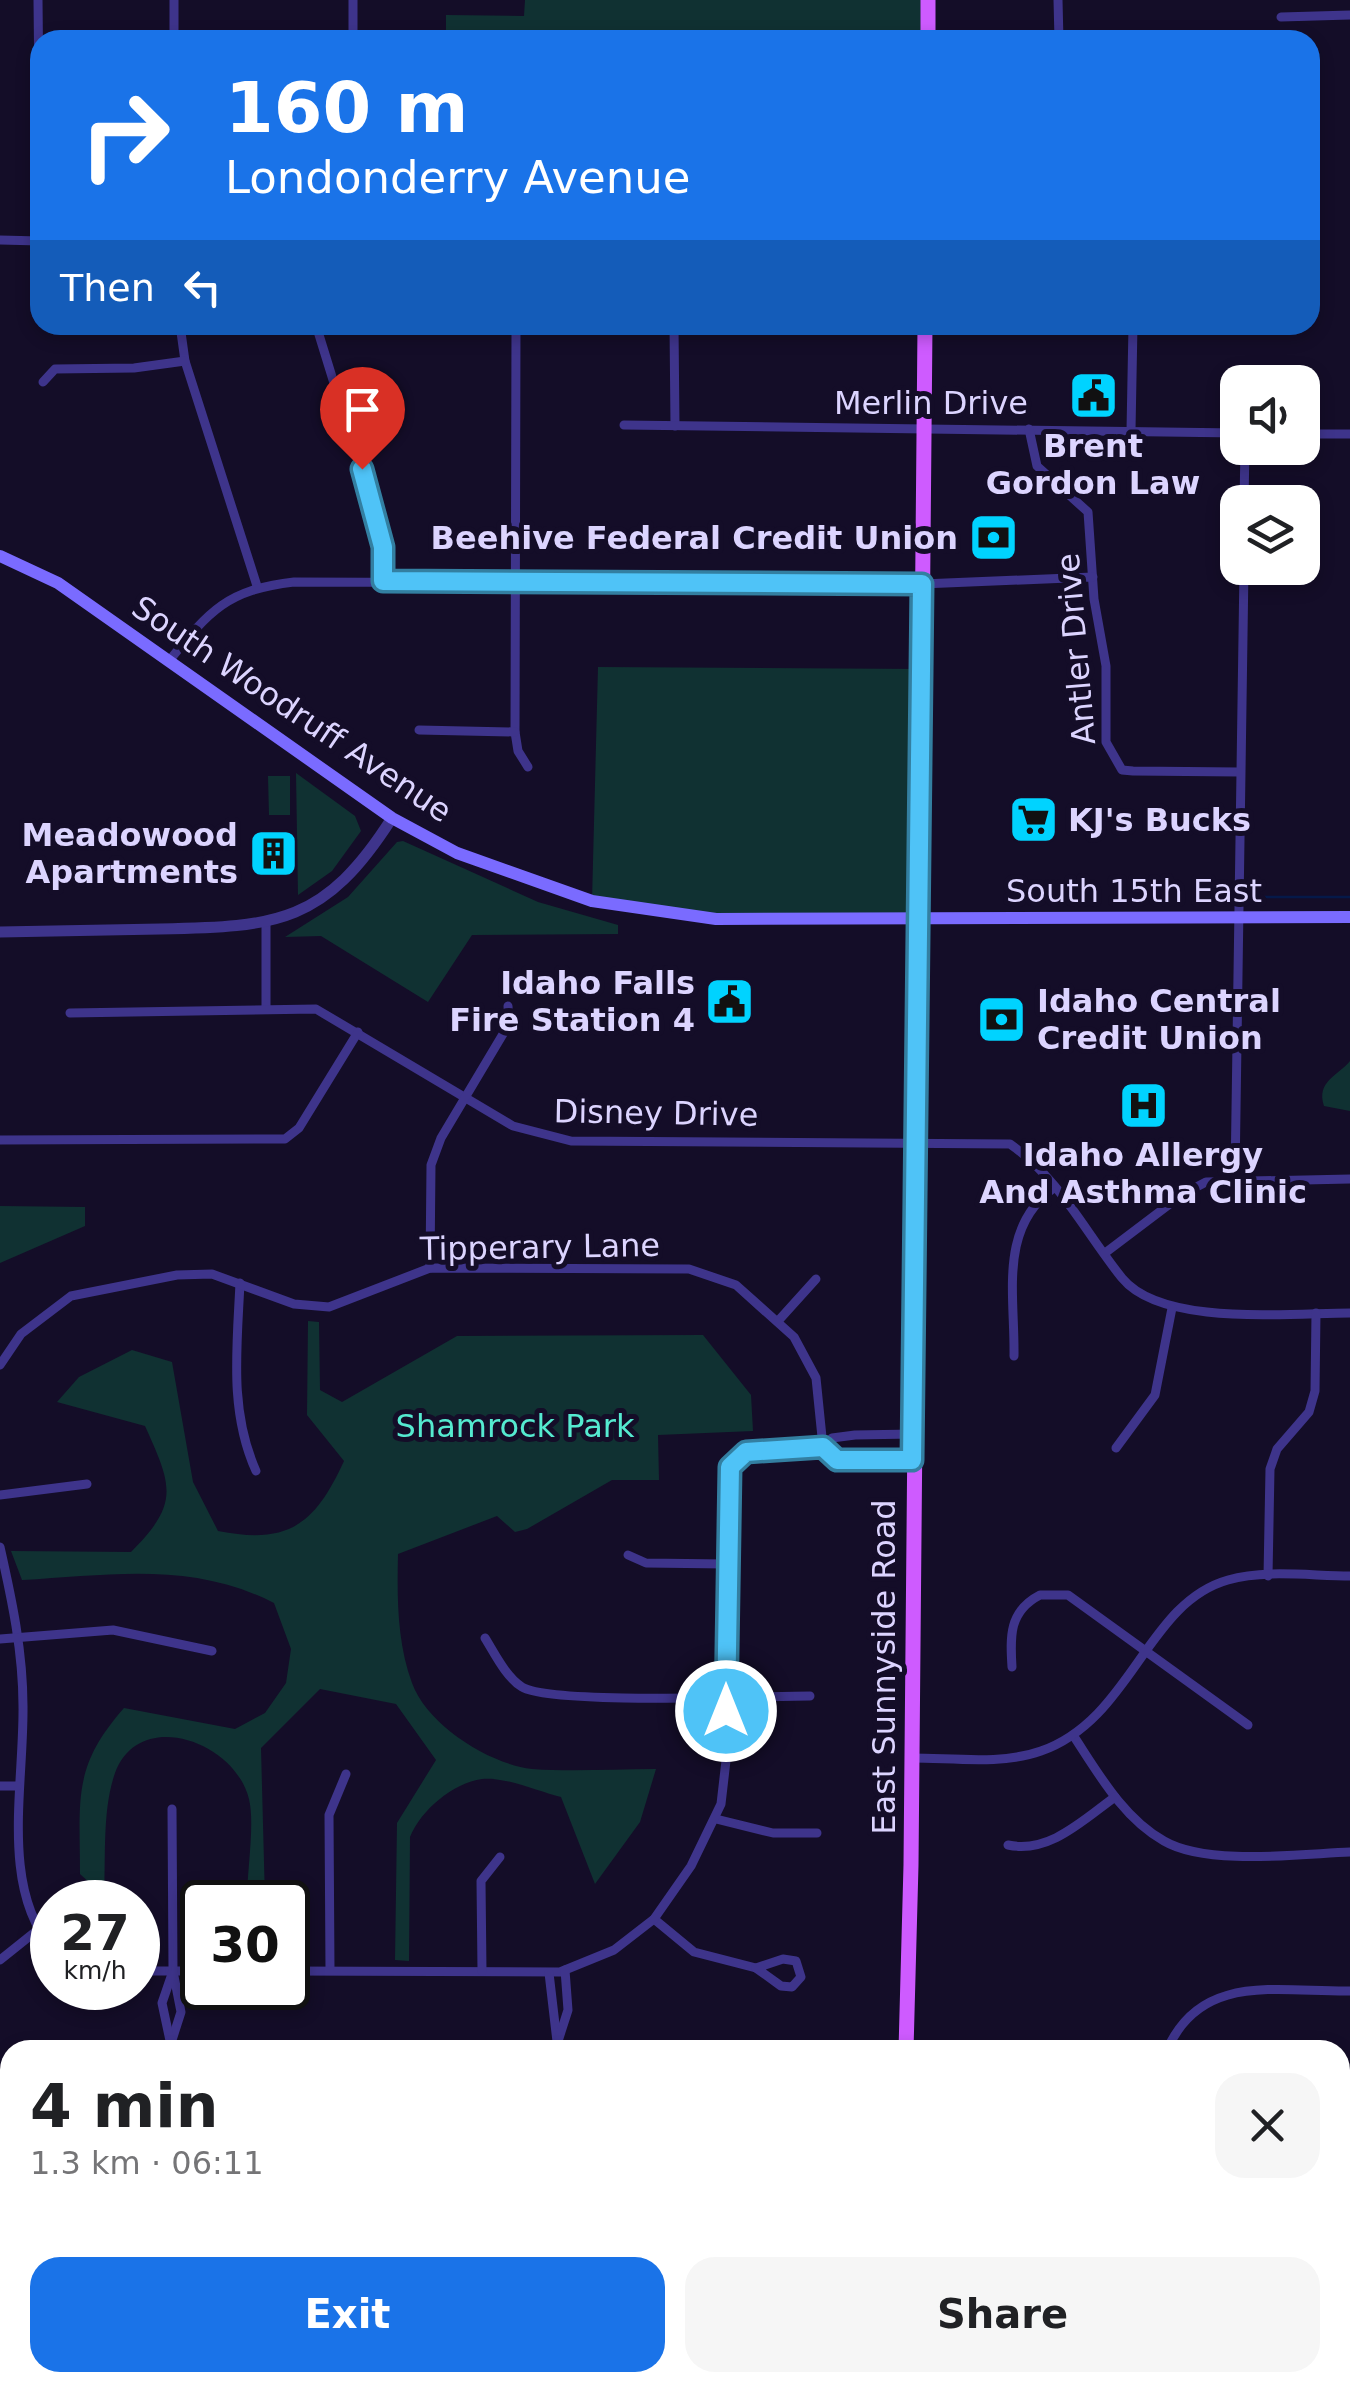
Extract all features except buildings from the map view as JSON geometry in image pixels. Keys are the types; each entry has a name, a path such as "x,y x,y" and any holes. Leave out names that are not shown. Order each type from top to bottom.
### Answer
{"main road":[{"path":"928,0 928,30"},
{"name":"East Sunnyside Road","path":"906,2040 924,335"},
{"name":"South Woodruff Avenue","path":"0,556 58,583 392,818 473,859 592,902 716,919 918,919"},
{"name":"South 15th East","path":"918,919 1350,917"}],"street":[{"path":"38,0 38,30"},
{"path":"174,0 174,30"},
{"path":"352,0 353,30"},
{"path":"1058,0 1059,30"},
{"path":"1281,16 1350,15"},
{"path":"0,240 30,241"},
{"path":"181,335 185,361 257,586"},
{"path":"319,335 380,532 383,581"},
{"path":"516,335 515,732 518,751 528,767"},
{"path":"674,335 674,426"},
{"path":"1131,430 1132,335"},
{"path":"43,382 55,369 134,368 185,361"},
{"path":"337,390 379,379"},
{"name":"Merlin Drive","path":"624,425 1220,432"},
{"name":"Antler Drive","path":"1029,428 1037,466 1088,512 1106,666 1106,742 1111,757 1122,770 1238,772"},
{"path":"1320,434 1350,434"},
{"path":"169,661 218,606 257,586 383,581 922,584 1093,577"},
{"path":"1235,1178 1244,585"},
{"path":"420,730 515,732"},
{"path":"0,932 266,924 309,906 340,886 373,850 392,818"},
{"path":"266,924 266,1008"},
{"path":"430,1268 431,1165 440,1138 509,1024 508,1006"},
{"name":"Disney Drive","path":"70,1013 316,1009 513,1126 571,1141 1010,1144 1047,1173 1124,1281 1150,1301 1172,1308"},
{"path":"0,1140 288,1138 358,1032"},
{"path":"1106,1253 1183,1194 1206,1182 1235,1178 1350,1179"},
{"path":"1014,1356 1015,1241 1027,1210 1054,1187"},
{"name":"Tipperary Lane","path":"0,1365 3,1352 21,1334 70,1296 198,1272 240,1282 294,1304 328,1307 430,1268 689,1269 736,1285 779,1320 808,1357 816,1378 823,1447"},
{"path":"779,1320 816,1279"},
{"path":"240,1282 236,1392 242,1440 256,1471"},
{"path":"1116,1448 1154,1394 1172,1308 1350,1313"},
{"path":"1268,1576 1270,1469 1277,1449 1309,1412 1316,1390 1316,1313"},
{"path":"310,1970 548,1973 614,1950 654,1919 716,1819 726,1775 727,1477 732,1464 746,1452 823,1447 832,1438 855,1434 913,1434"},
{"path":"823,1447 837,1460 912,1460"},
{"path":"0,1495 87,1484"},
{"path":"0,1547 17,1636 24,1712 16,1786 15,1891 30,1922"},
{"path":"628,1554 646,1563 726,1564"},
{"path":"912,1758 1028,1754 1072,1735 1106,1706 1149,1651 1164,1624 1207,1589 1226,1580 1350,1576"},
{"path":"1012,1667 1012,1623 1033,1598 1054,1593 1068,1595 1248,1725"},
{"path":"0,1639 113,1630 212,1651"},
{"path":"484,1638 510,1676 531,1691 618,1697 810,1696"},
{"path":"1072,1735 1115,1797 1154,1834 1177,1848 1228,1854 1350,1852"},
{"path":"330,1970 330,1815 346,1774"},
{"path":"0,1786 16,1786"},
{"path":"1008,1845 1025,1849 1052,1840 1115,1797"},
{"path":"172,1809 173,1971 181,2012 173,2040"},
{"path":"716,1819 773,1833 817,1833"},
{"path":"482,1971 481,1881 500,1857"},
{"path":"654,1919 694,1952 756,1968 782,1986 792,1988 801,1976 796,1961 783,1959 756,1968"},
{"path":"0,1960 30,1936"},
{"path":"559,2040 568,2010 565,1970"},
{"path":"160,1971 180,1971"},
{"path":"170,2040 162,2018 162,2003 173,1971"},
{"path":"548,1973 557,2040"},
{"path":"1173,2040 1190,2012 1215,1996 1350,1992"}],"green space":[{"path":"525,0 928,0 927,30 446,30 446,15 524,16"},
{"path":"598,667 921,669 918,919 690,918 592,901"},
{"path":"296,773 355,816 361,831 332,871 298,895"},
{"path":"268,776 290,776 290,815 269,815"},
{"path":"403,841 538,902 618,925 618,934 472,935 428,1002 321,936 285,937 348,897 397,842"},
{"path":"1350,1061 1350,1111 1324,1106 1326,1085"},
{"path":"0,1206 85,1207 85,1226 0,1263"},
{"name":"Shamrock Park","path":"308,1321 319,1322 320,1390 342,1402 457,1336 703,1335 751,1395 753,1431 658,1435 659,1480 612,1480 527,1529 515,1532 497,1516 398,1554 399,1620 407,1667 420,1699 445,1727 479,1751 515,1766 656,1769 640,1822 595,1884 561,1797 511,1782 482,1779 439,1799 410,1837 409,1961 395,1960 397,1823 436,1760 396,1704 320,1689 261,1748 264,1880 248,1880 251,1809 240,1779 226,1761 207,1748 186,1739 164,1737 144,1741 127,1753 115,1773 108,1802 104,1880 87,1880 80,1874 82,1785 95,1748 124,1708 235,1729 265,1713 286,1683 291,1649 274,1603 243,1590 213,1581 151,1574 22,1580 11,1551 131,1552 158,1520 164,1506 165,1479 145,1426 57,1402 79,1377 132,1350 172,1362 193,1482 218,1531 243,1535 281,1532 310,1515 322,1500 344,1461 307,1415"}],"waterway":[{"path":"1264,897 1350,897"}],"place":[{"name":"Brent Gordon Law","path":"1093,396"},
{"name":"Beehive Federal Credit Union","path":"993,538"},
{"name":"KJ's Bucks","path":"1033,820"},
{"name":"Meadowood Apartments","path":"273,853"},
{"name":"Idaho Falls Fire Station 4","path":"730,1001"},
{"name":"Idaho Central Credit Union","path":"1002,1019"},
{"name":"Idaho Allergy And Asthma Clinic","path":"1143,1105"}],"route":[{"path":"362,469 383,547 383,581 922,584 912,1460 837,1460 823,1447 746,1452 730,1467 726,1491 726,1711"}]}
